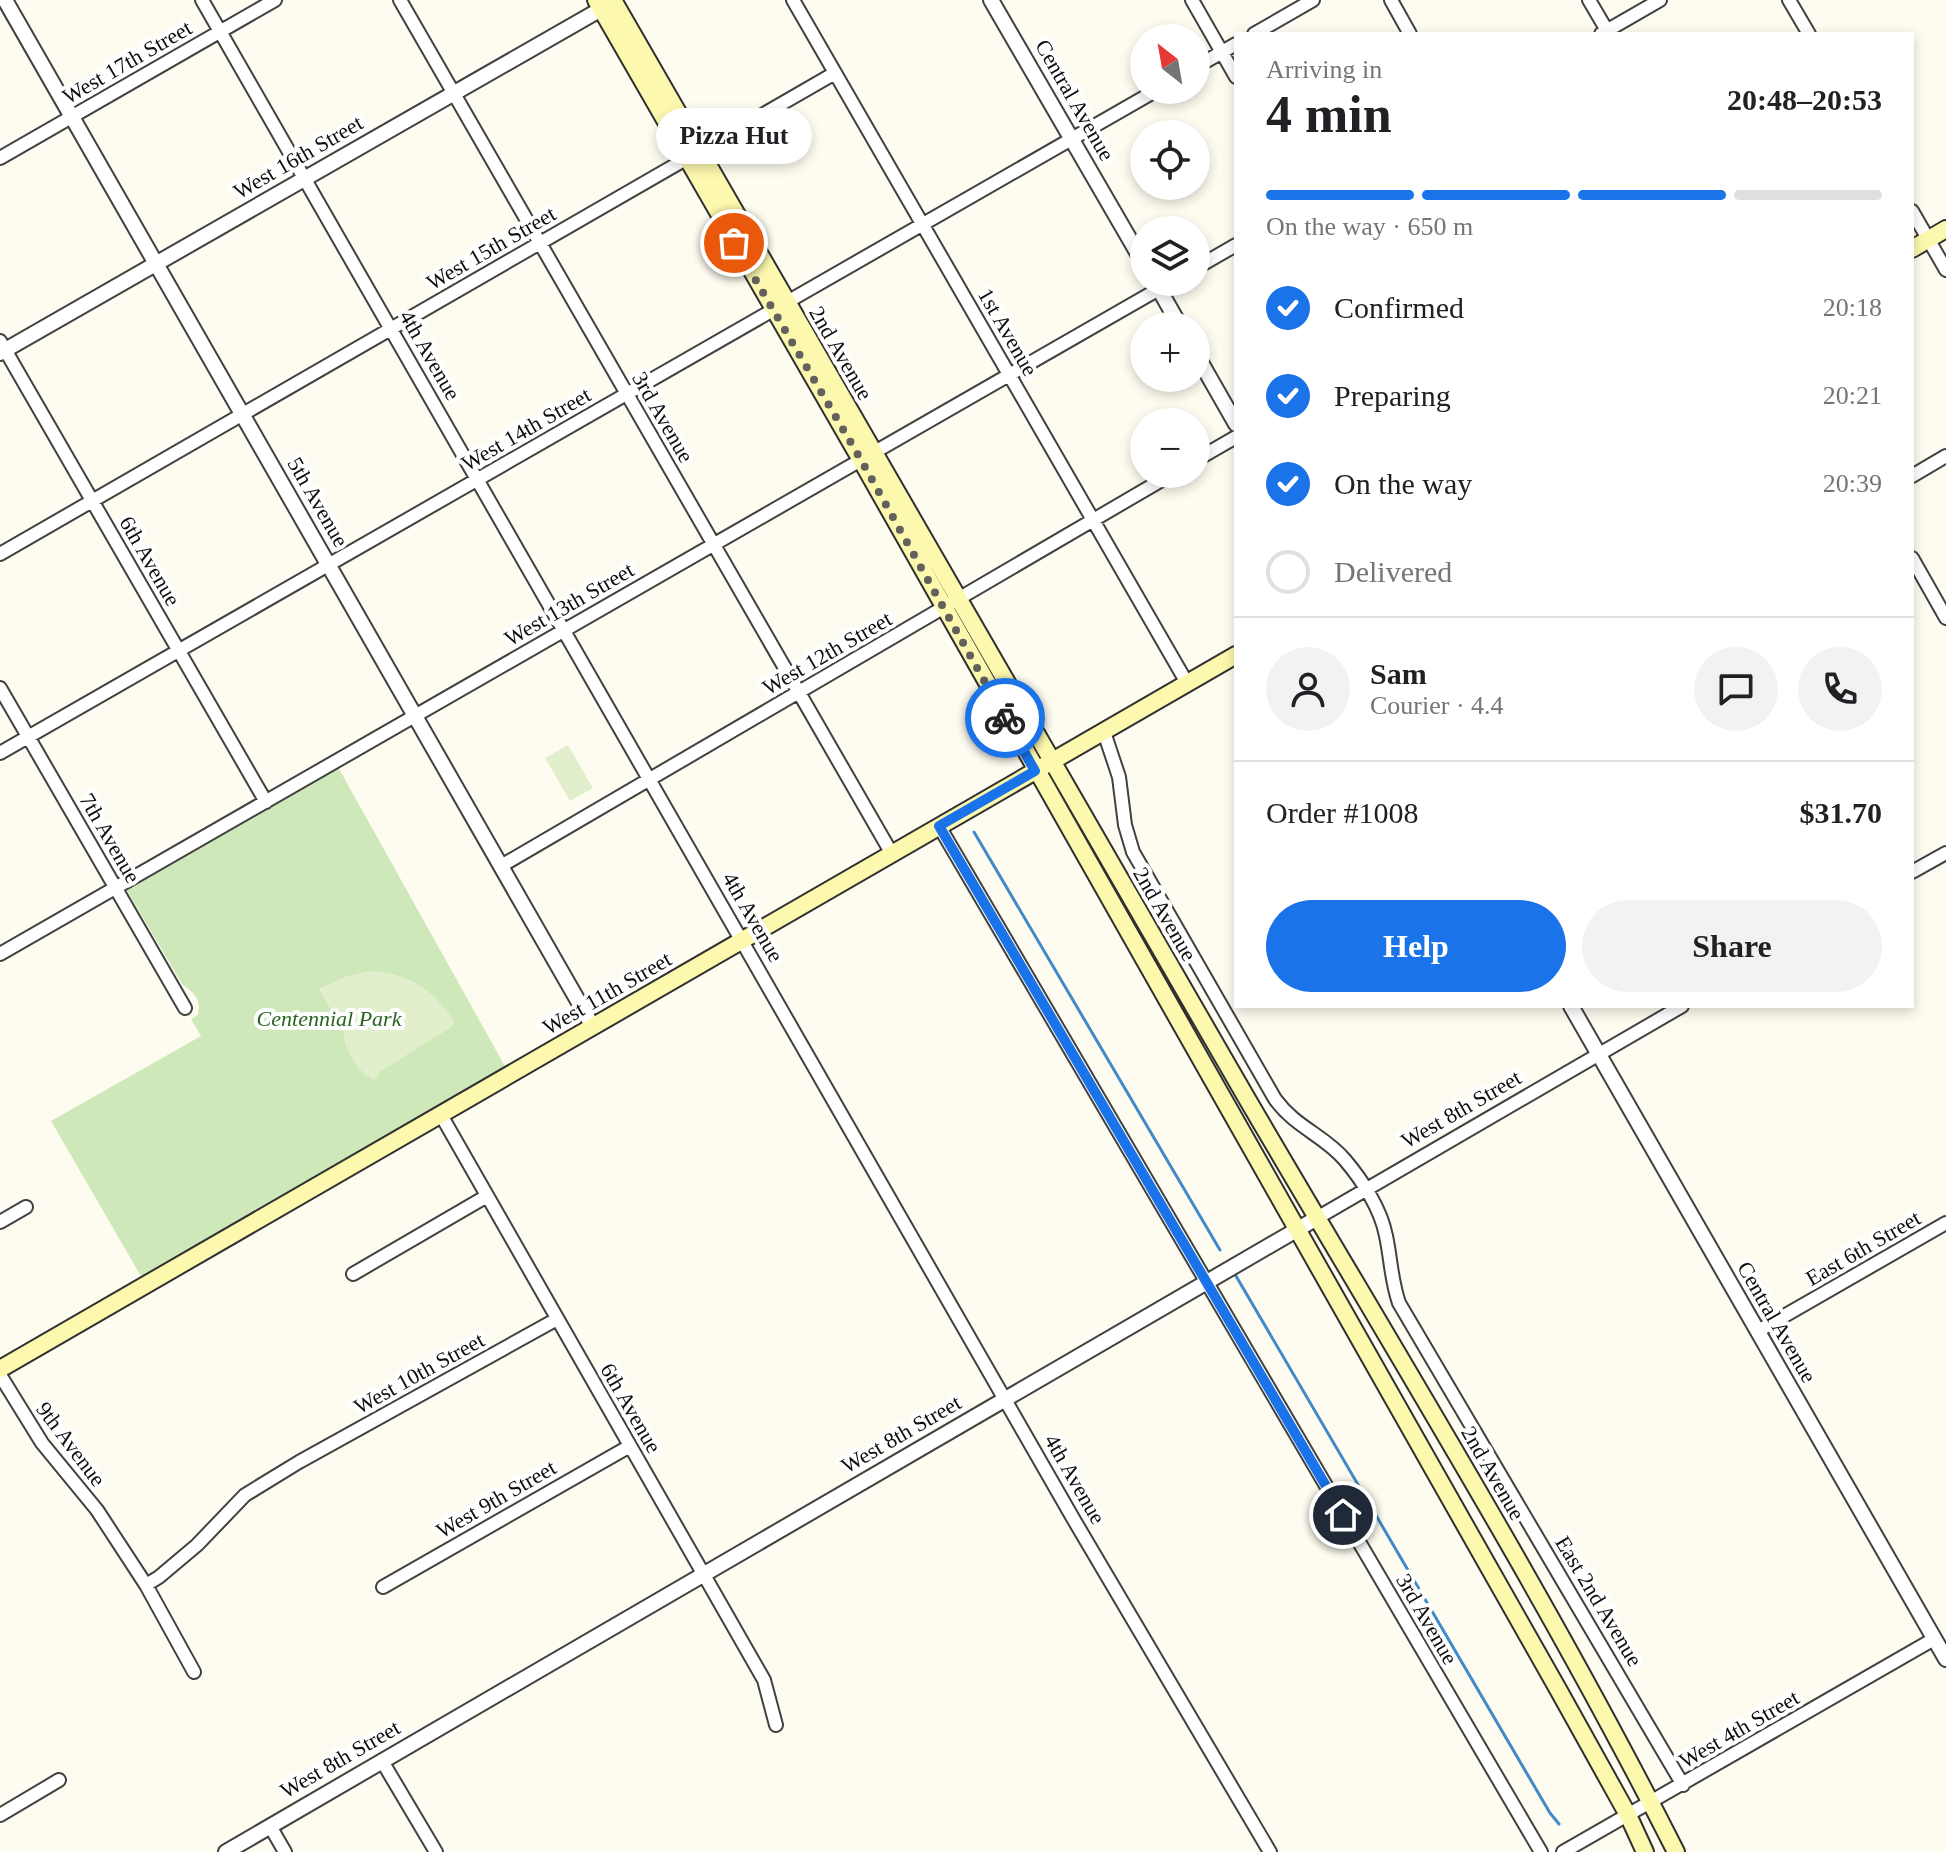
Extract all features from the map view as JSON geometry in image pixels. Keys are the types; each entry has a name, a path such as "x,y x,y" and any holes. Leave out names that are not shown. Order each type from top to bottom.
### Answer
{"main road":[{"name":"2nd Avenue","path":"608,2 1043,767 1296,1230 1628,1815 1645,1852"},
{"path":"1914,248 1946,229"},
{"name":"West 11th Street","path":"0,1372 1234,656"},
{"name":"2nd Avenue","path":"1043,767 1317,1218 1584,1677 1676,1852"}],"street":[{"name":"5th Avenue","path":"5,0 593,1027"},
{"name":"4th Avenue","path":"202,0 1270,1852"},
{"name":"West 17th Street","path":"0,158 275,0"},
{"name":"3rd Avenue","path":"400,0 892,854"},
{"name":"1st Avenue","path":"793,0 1187,683"},
{"name":"Central Avenue","path":"991,0 1130,240"},
{"path":"1192,0 1234,73"},
{"path":"1257,32 1313,0"},
{"path":"1391,0 1409,32"},
{"path":"1589,0 1605,32"},
{"path":"1607,32 1660,0"},
{"path":"1789,0 1808,32"},
{"name":"West 16th Street","path":"2,348 156,264 608,2"},
{"path":"1210,59 1234,45"},
{"name":"West 15th Street","path":"0,554 835,73"},
{"name":"West 14th Street","path":"0,753 1133,104"},
{"path":"1914,214 1946,270"},
{"path":"1210,260 1234,246"},
{"name":"West 13th Street","path":"0,954 1142,296"},
{"name":"6th Avenue","path":"2,348 266,802"},
{"path":"1210,378 1234,420"},
{"path":"1210,452 1234,438"},
{"path":"1914,475 1946,456"},
{"name":"West 12th Street","path":"501,866 1148,488"},
{"path":"1914,562 1946,618"},
{"name":"7th Avenue","path":"0,688 185,1008"},
{"name":"East 2nd Avenue","path":"1104,732 1119,777 1125,825 1133,852 1275,1099 1301,1127 1343,1158 1377,1210 1386,1235 1393,1286 1399,1303 1683,1785"},
{"name":"3rd Avenue","path":"939,826 1541,1852"},
{"path":"1914,871 1946,853"},
{"name":"Central Avenue","path":"1572,1008 1946,1659"},
{"name":"West 8th Street","path":"226,1852 1679,1008"},
{"name":"6th Avenue","path":"441,1115 764,1680 776,1725"},
{"path":"353,1274 487,1196"},
{"path":"0,1222 26,1207"},
{"name":"East 6th Street","path":"1758,1331 1946,1223"},
{"name":"West 10th Street","path":"146,1585 197,1545 245,1495 557,1319"},
{"name":"9th Avenue","path":"0,1372 42,1443 97,1510 146,1585 194,1672"},
{"name":"West 9th Street","path":"383,1587 630,1446"},
{"name":"West 4th Street","path":"1563,1852 1934,1639"},
{"path":"382,1761 436,1852"},
{"path":"0,1815 59,1780"},
{"path":"270,1826 285,1852"}],"green space":[{"path":"568,745 593,788 570,801 545,758"},
{"name":"Centennial Park","path":"338,767 506,1068 142,1278 51,1121 201,1036 191,1019 198,1015 196,997 182,984 126,889"},
{"path":"370,971 397,976 419,985 437,999 454,1021 453,1026 381,1071 374,1080 363,1073 353,1060 344,1033 319,989 347,976"}],"waterway":[{"path":"974,832 1220,1250"},
{"path":"1236,1276 1559,1824"}],"way so far":[{"path":"734,243 861,460 1005,718"}],"place":[{"name":"Pizza Hut","path":"734,243"}],"route":[{"path":"1005,718 1035,771 939,826 1343,1515"}]}
